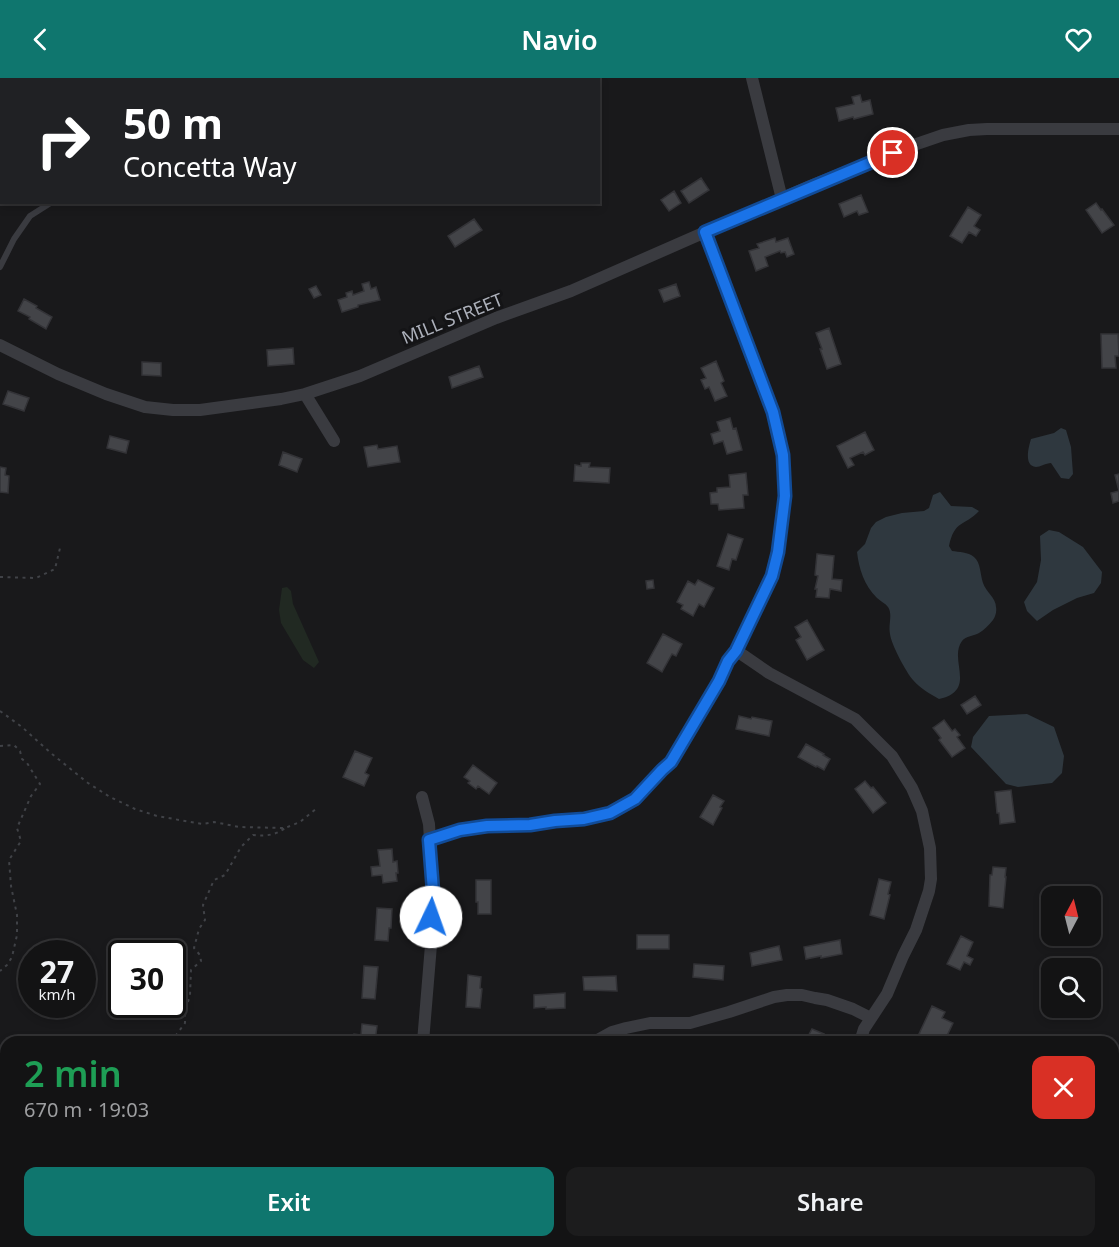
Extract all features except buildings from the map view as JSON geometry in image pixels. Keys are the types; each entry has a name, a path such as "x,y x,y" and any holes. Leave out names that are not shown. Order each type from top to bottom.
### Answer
{"street":[{"path":"752,78 782,199"},
{"name":"MILL STREET","path":"0,345 58,374 145,407 200,410 281,399 305,394 360,376 496,318 571,291 905,148 943,135 969,130 1119,129"},
{"path":"429,840 460,830 487,826 530,825 584,819 610,813 635,799 671,762 719,681 728,661 736,651 772,576 778,552 785,496 783,455 773,412 705,232"},
{"path":"305,394 334,441"},
{"path":"736,651 769,673 855,719 892,756 912,788 922,811 930,848 929,891 916,930 887,994 862,1036"},
{"path":"422,797 429,824 433,891 423,1036"},
{"path":"605,1036 612,1032 650,1023 690,1023 787,995 802,995 827,1000 871,1018"}],"lane":[{"path":"0,267 14,239 30,216 49,204"}],"path":[{"path":"0,577 36,578 55,568 60,548"},
{"path":"0,711 88,783 135,810 202,825 214,822 239,827 285,828"},
{"path":"0,746 14,745 40,784 31,796 17,828 21,841 9,860 17,915 17,935 12,957 0,971"},
{"path":"175,1036 185,1023 185,1012 190,995 191,970 201,961 200,955 194,948 199,929 205,920 203,905 214,880 225,875 241,847 253,835 277,834 300,822 317,808"}],"shaded area":[{"path":"1061,428 1066,430 1071,447 1073,474 1069,479 1061,478 1051,463 1036,467 1032,466 1028,460 1031,439 1054,433"},
{"path":"940,492 951,506 972,507 979,511 957,527 949,546 952,551 969,554 976,559 983,583 996,604 996,611 993,620 985,629 962,641 958,657 960,682 951,695 939,699 916,683 903,665 891,639 889,610 872,593 865,582 857,552 865,544 876,522 902,513 924,511 929,508 933,495"},
{"path":"1049,530 1059,532 1083,547 1102,572 1101,583 1094,593 1077,598 1037,621 1027,611 1024,602 1037,582 1041,560 1040,536"},
{"path":"287,587 291,591 293,604 319,662 314,668 303,660 281,623 279,610 282,588"},
{"path":"1027,714 1054,727 1064,756 1062,773 1052,783 1018,787 1006,784 971,747 973,737 989,716"}],"route":[{"path":"431,917 433,891 429,840 460,830 570,821 610,813 635,799 671,762 719,681 728,661 736,651 772,576 778,552 785,496 783,455 773,412 705,232 893,153"}]}
